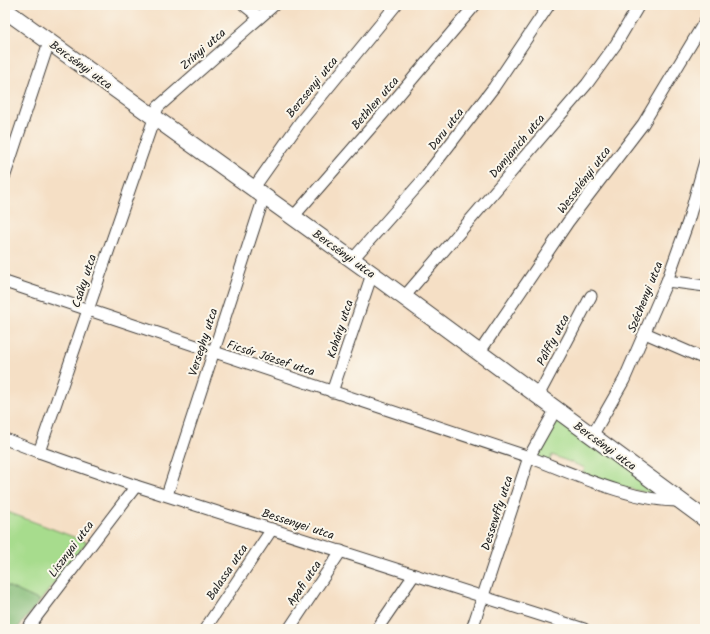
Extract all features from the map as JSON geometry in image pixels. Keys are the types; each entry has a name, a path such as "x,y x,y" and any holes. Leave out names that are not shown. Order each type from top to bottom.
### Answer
{"street":[{"path":"244,5 259,17"},
{"name":"Zrínyi utca","path":"153,117 158,107 274,5"},
{"name":"Berzsenyi utca","path":"259,193 301,121 396,5"},
{"name":"Bethlen utca","path":"293,217 475,5"},
{"name":"Daru utca","path":"352,260 426,176 494,87 549,5"},
{"name":"Damjanich utca","path":"404,297 587,84 616,44 639,5"},
{"name":"Bercsényi utca","path":"5,10 404,297 705,519"},
{"name":"Wesselényi utca","path":"479,352 568,222 643,124 705,21"},
{"path":"5,175 49,42"},
{"name":"Csáky utca","path":"39,452 153,117"},
{"name":"Széchenyi utca","path":"592,436 624,380 667,281 688,222 705,160"},
{"name":"Verseghy utca","path":"167,495 214,353 259,193"},
{"name":"Koháry utca","path":"332,392 372,274"},
{"path":"667,281 705,286"},
{"name":"Ficsór József utca","path":"5,282 528,457"},
{"name":"Pálffy utca","path":"538,396 592,296"},
{"path":"645,333 705,359"},
{"name":"Dessewffy utca","path":"472,629 528,457 556,409"},
{"name":"Bessenyei utca","path":"5,439 136,486 584,629"},
{"path":"528,457 613,489 658,500 681,501"},
{"name":"Lisznyai utca","path":"26,629 136,486"},
{"name":"Balassa utca","path":"205,629 272,529"},
{"name":"Apafi utca","path":"289,629 341,551"},
{"path":"377,629 414,575"}],"green space":[{"path":"556,409 680,501 581,477 585,468 552,455 548,464 529,457"},
{"path":"5,511 87,542 40,601 5,585"},
{"path":"5,585 40,601 17,629 5,629"}]}
